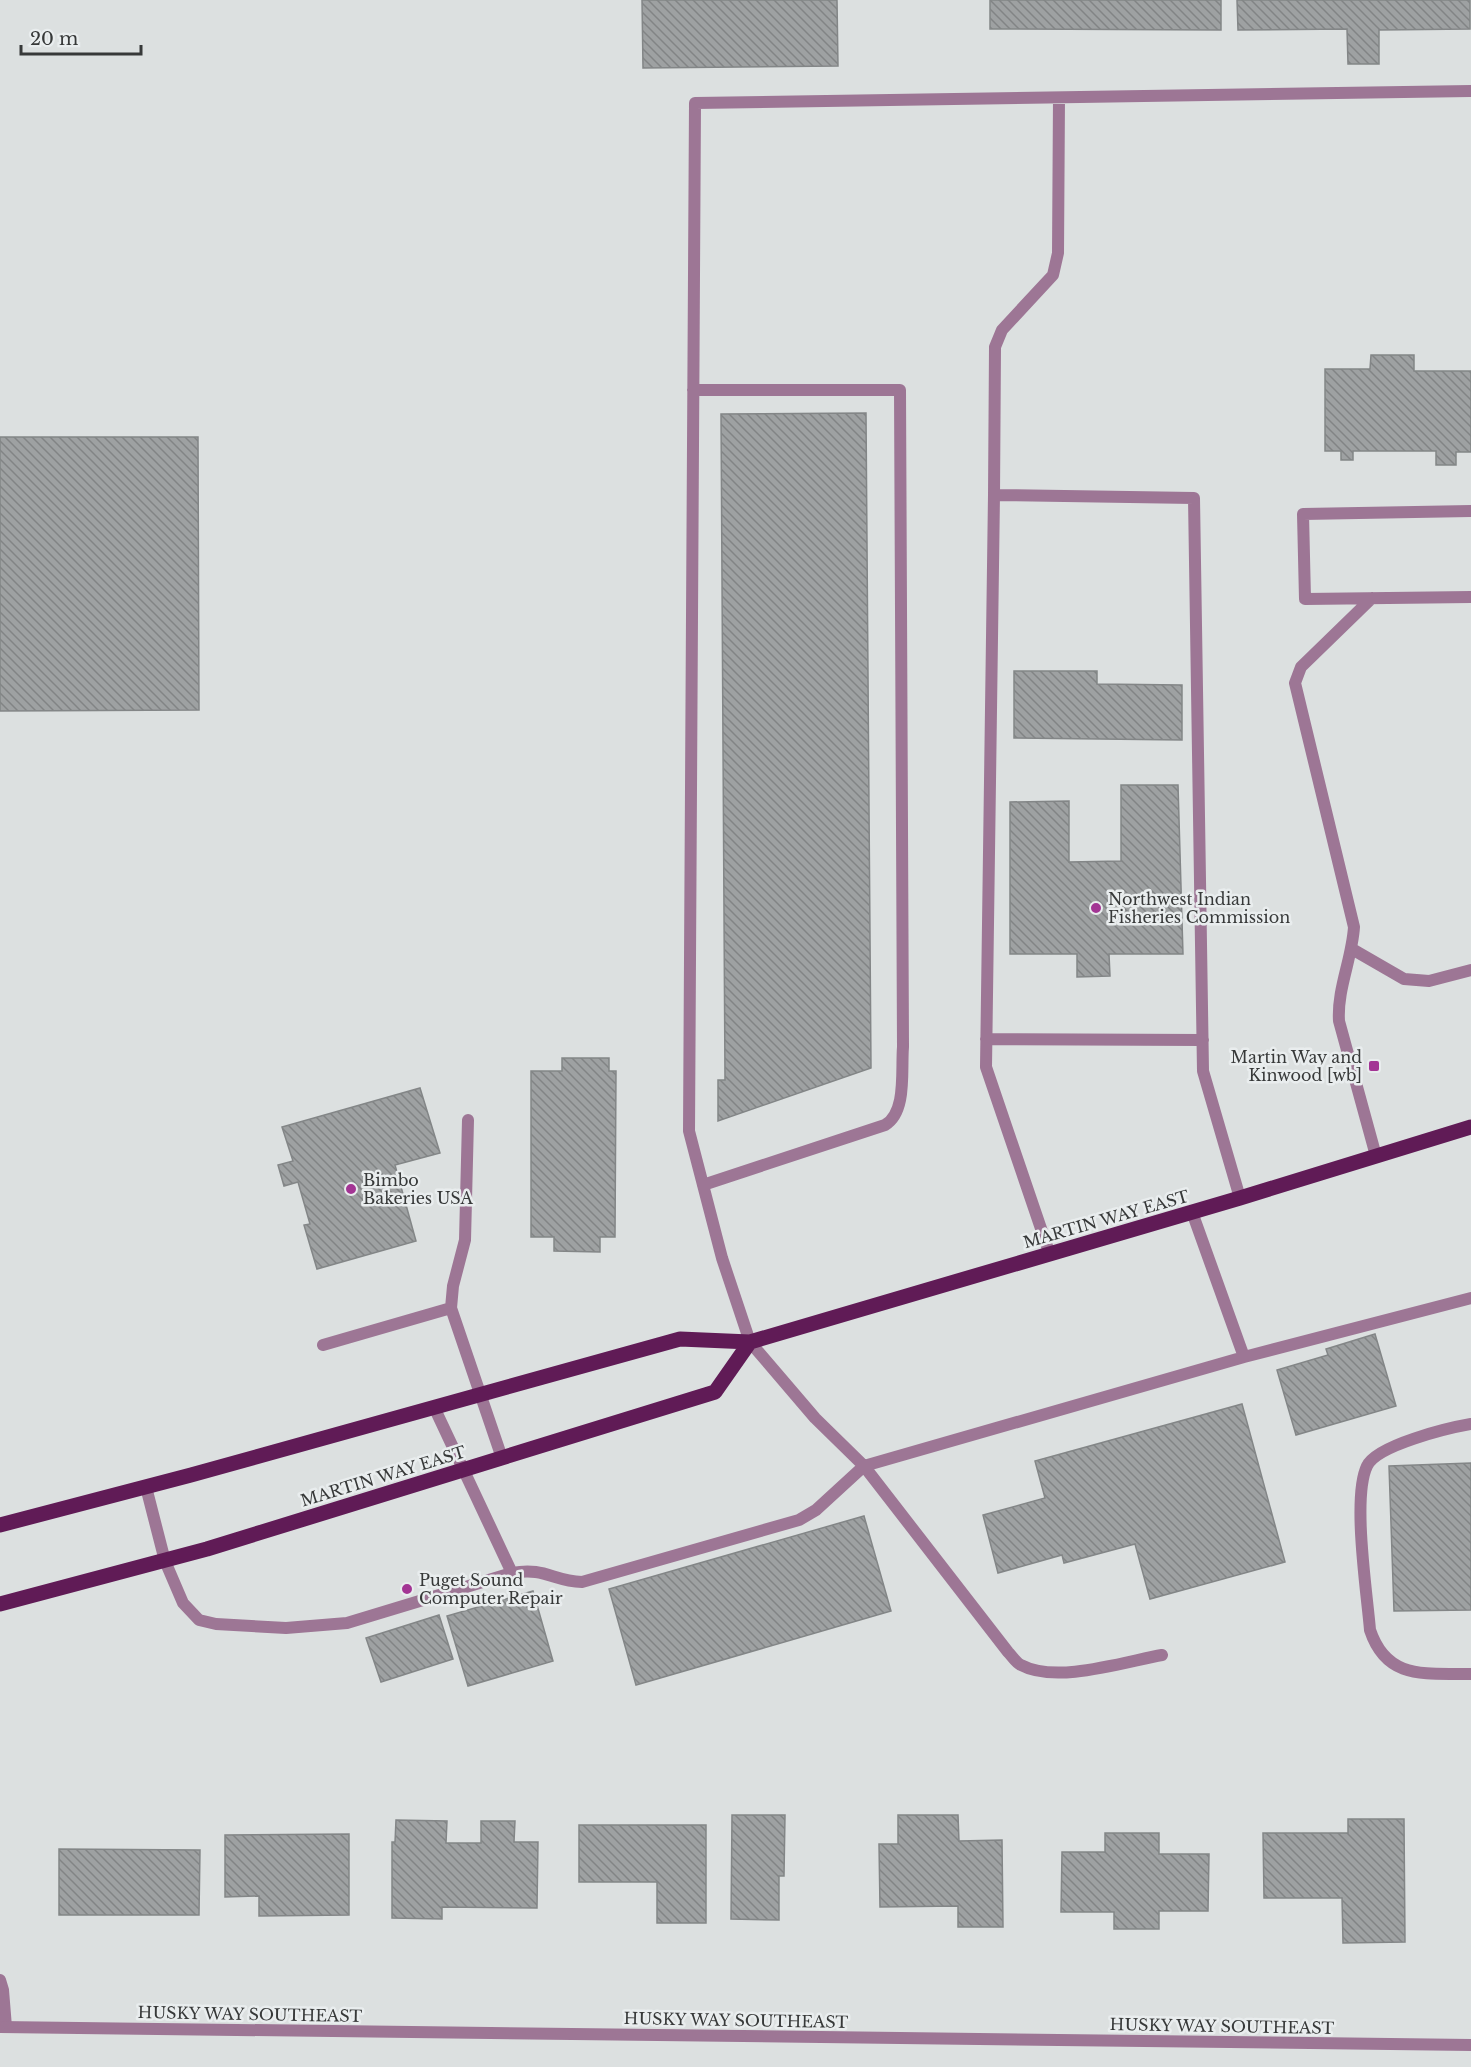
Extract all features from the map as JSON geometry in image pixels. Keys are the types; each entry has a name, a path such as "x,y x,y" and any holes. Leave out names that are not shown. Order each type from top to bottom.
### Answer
{"main road":[{"name":"MARTIN WAY EAST","path":"0,1525 146,1487 680,1338 750,1342 1050,1255 1471,1127"},
{"name":"MARTIN WAY EAST","path":"0,1604 165,1560 715,1392 750,1342"}],"street":[{"path":"1162,1655 1066,1672 1045,1672 1021,1665 1008,1652 864,1466 815,1418 750,1342 722,1258 688,1131 695,103 1471,91"},
{"path":"1050,1255 986,1067 995,347 1002,330 1053,275 1058,253 1059,98"},
{"path":"693,390 900,390 903,1047 899,1109 895,1119 885,1125 703,1185"},
{"path":"994,495 1194,498 1203,1071 1240,1198"},
{"path":"1471,511 1303,514 1305,599 1471,597"},
{"path":"1372,598 1301,667 1295,683 1354,927 1352,949 1338,1001 1340,1021 1376,1156"},
{"path":"1352,949 1404,979 1429,981 1471,970"},
{"path":"987,1039 1203,1040"},
{"path":"468,1120 465,1240 453,1286 451,1308 502,1458"},
{"path":"1192,1212 1244,1357"},
{"path":"146,1487 165,1560 183,1603 199,1620 216,1624 286,1628 347,1623 512,1573 531,1569 568,1581 582,1582 800,1520 816,1510 864,1466 1244,1357 1471,1298"},
{"path":"323,1345 451,1308"},
{"path":"434,1407 462,1471 512,1573"},
{"path":"1471,1424 1449,1428 1379,1453 1367,1465 1360,1493 1370,1630 1376,1648 1390,1664 1416,1672 1471,1674"},
{"path":"0,1980 3,1990 3,2027"},
{"name":"HUSKY WAY SOUTHEAST","path":"3,2027 1471,2045"}],"building":[{"path":"642,0 837,0 838,66 643,68"},
{"path":"990,0 1221,0 1221,30 990,29"},
{"path":"1237,0 1470,0 1470,29 1379,30 1379,64 1348,64 1347,29 1238,30"},
{"path":"1371,355 1414,355 1414,371 1471,371 1471,452 1456,452 1456,465 1436,465 1436,451 1353,451 1353,460 1341,460 1341,451 1325,451 1325,369 1370,369"},
{"path":"866,413 871,1068 718,1121 718,1080 725,1080 721,414"},
{"path":"0,437 198,437 199,710 0,711"},
{"path":"1014,671 1097,671 1097,684 1182,685 1182,740 1014,738"},
{"name":"Northwest Indian Fisheries Commission","path":"1121,785 1178,785 1183,954 1109,954 1110,976 1077,977 1077,954 1010,954 1010,802 1069,801 1069,862 1121,861"},
{"path":"562,1058 609,1058 609,1071 616,1071 615,1237 600,1237 600,1252 554,1251 554,1237 531,1237 531,1071 562,1071"},
{"path":"420,1088 440,1153 395,1165 416,1241 317,1269 304,1225 310,1224 298,1182 284,1186 278,1165 293,1161 282,1127"},
{"path":"1375,1334 1396,1406 1296,1435 1277,1370 1328,1355 1326,1349"},
{"path":"1242,1404 1285,1562 1150,1599 1135,1544 1064,1563 1062,1555 998,1573 983,1515 1045,1498 1035,1461"},
{"path":"1471,1463 1471,1610 1394,1611 1389,1466"},
{"path":"864,1516 891,1611 636,1685 609,1589"},
{"path":"533,1591 553,1661 468,1686 447,1616"},
{"path":"439,1615 453,1659 381,1682 366,1638"},
{"path":"732,1815 785,1815 784,1876 779,1876 779,1920 731,1919"},
{"path":"898,1815 958,1815 959,1841 1002,1840 1003,1927 958,1927 958,1906 880,1907 879,1844 898,1844"},
{"path":"1348,1819 1404,1819 1405,1942 1343,1943 1342,1898 1264,1898 1263,1833 1348,1833"},
{"path":"396,1820 447,1821 446,1843 481,1843 481,1821 515,1821 514,1842 538,1842 537,1908 442,1907 442,1919 392,1918 392,1842 395,1842"},
{"path":"579,1825 706,1825 706,1923 657,1923 657,1882 579,1882"},
{"path":"1105,1833 1159,1833 1159,1854 1209,1854 1208,1911 1159,1911 1159,1929 1114,1929 1114,1912 1061,1912 1062,1852 1105,1852"},
{"path":"349,1834 349,1915 259,1916 259,1896 225,1897 225,1835"},
{"path":"59,1849 200,1850 199,1915 59,1915"}],"place":[{"name":"Northwest Indian Fisheries Commission","path":"1096,908"},
{"name":"Martin Way and Kinwood [wb]","path":"1374,1066"},
{"name":"Bimbo Bakeries USA","path":"351,1189"},
{"name":"Puget Sound Computer Repair","path":"407,1589"}]}
